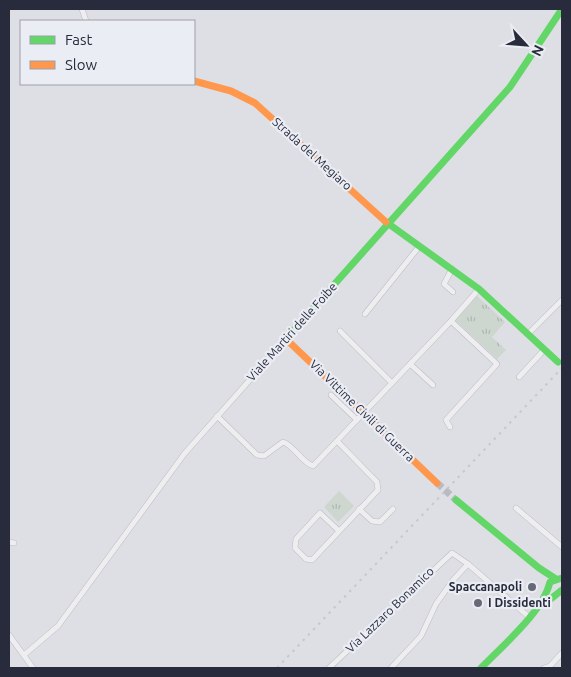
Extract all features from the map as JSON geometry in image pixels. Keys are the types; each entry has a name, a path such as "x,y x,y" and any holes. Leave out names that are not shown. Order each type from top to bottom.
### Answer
{"street":[{"name":"Viale Martiri delle Foibe","path":"24,655 36,647 63,620 185,453 510,87 562,9"},
{"name":"Strada del Megiaro","path":"195,81 231,91 255,103 389,224 418,248 452,269 479,290 558,362"},
{"path":"365,314 418,248"},
{"path":"452,269 444,284 453,292"},
{"path":"217,416 257,456 264,456 283,442 291,445 305,462 312,466 337,442 479,290"},
{"path":"528,334 562,300"},
{"path":"450,427 446,420 497,364 451,321"},
{"path":"340,331 391,382"},
{"name":"Via Vittime Civili di Guerra","path":"286,339 437,483"},
{"path":"519,377 544,350"},
{"path":"410,364 434,385"},
{"path":"331,395 357,420"},
{"path":"337,442 378,484 378,490 312,560 306,559 295,548 296,539 320,513 339,531"},
{"path":"456,500 539,568 559,580"},
{"path":"516,508 562,546"},
{"path":"359,509 372,521 380,522 393,509"},
{"name":"Via Lazzaro Bonamico","path":"328,668 452,553 468,564"},
{"path":"391,668 421,636 436,604 452,580 468,564 530,617"},
{"path":"481,668 530,617 559,592 548,587 539,568"},
{"path":"530,617 543,600 550,582 559,580"},
{"path":"9,635 34,668"},
{"path":"544,668 550,666 562,653"}],"green space":[{"path":"477,296 505,322 492,337 506,350 497,359 455,320"},
{"path":"339,491 354,506 338,522 324,507"}],"tunnel":[{"path":"437,483 456,500"}],"railway":[{"path":"277,668 562,368"}],"traffic: fast":[{"path":"291,333 510,87 562,9"},
{"path":"386,222 479,289 558,362"},
{"path":"456,500 539,568 556,579"},
{"path":"481,668 511,639 531,616 546,593 550,582 562,578"},
{"path":"543,605 562,590"}],"traffic: slow":[{"path":"195,81 231,91 255,103 386,222"},
{"path":"291,333 286,339 437,483"}],"place":[{"name":"Spaccanapoli","path":"532,587"},
{"name":"I Dissidenti","path":"478,603"}]}
